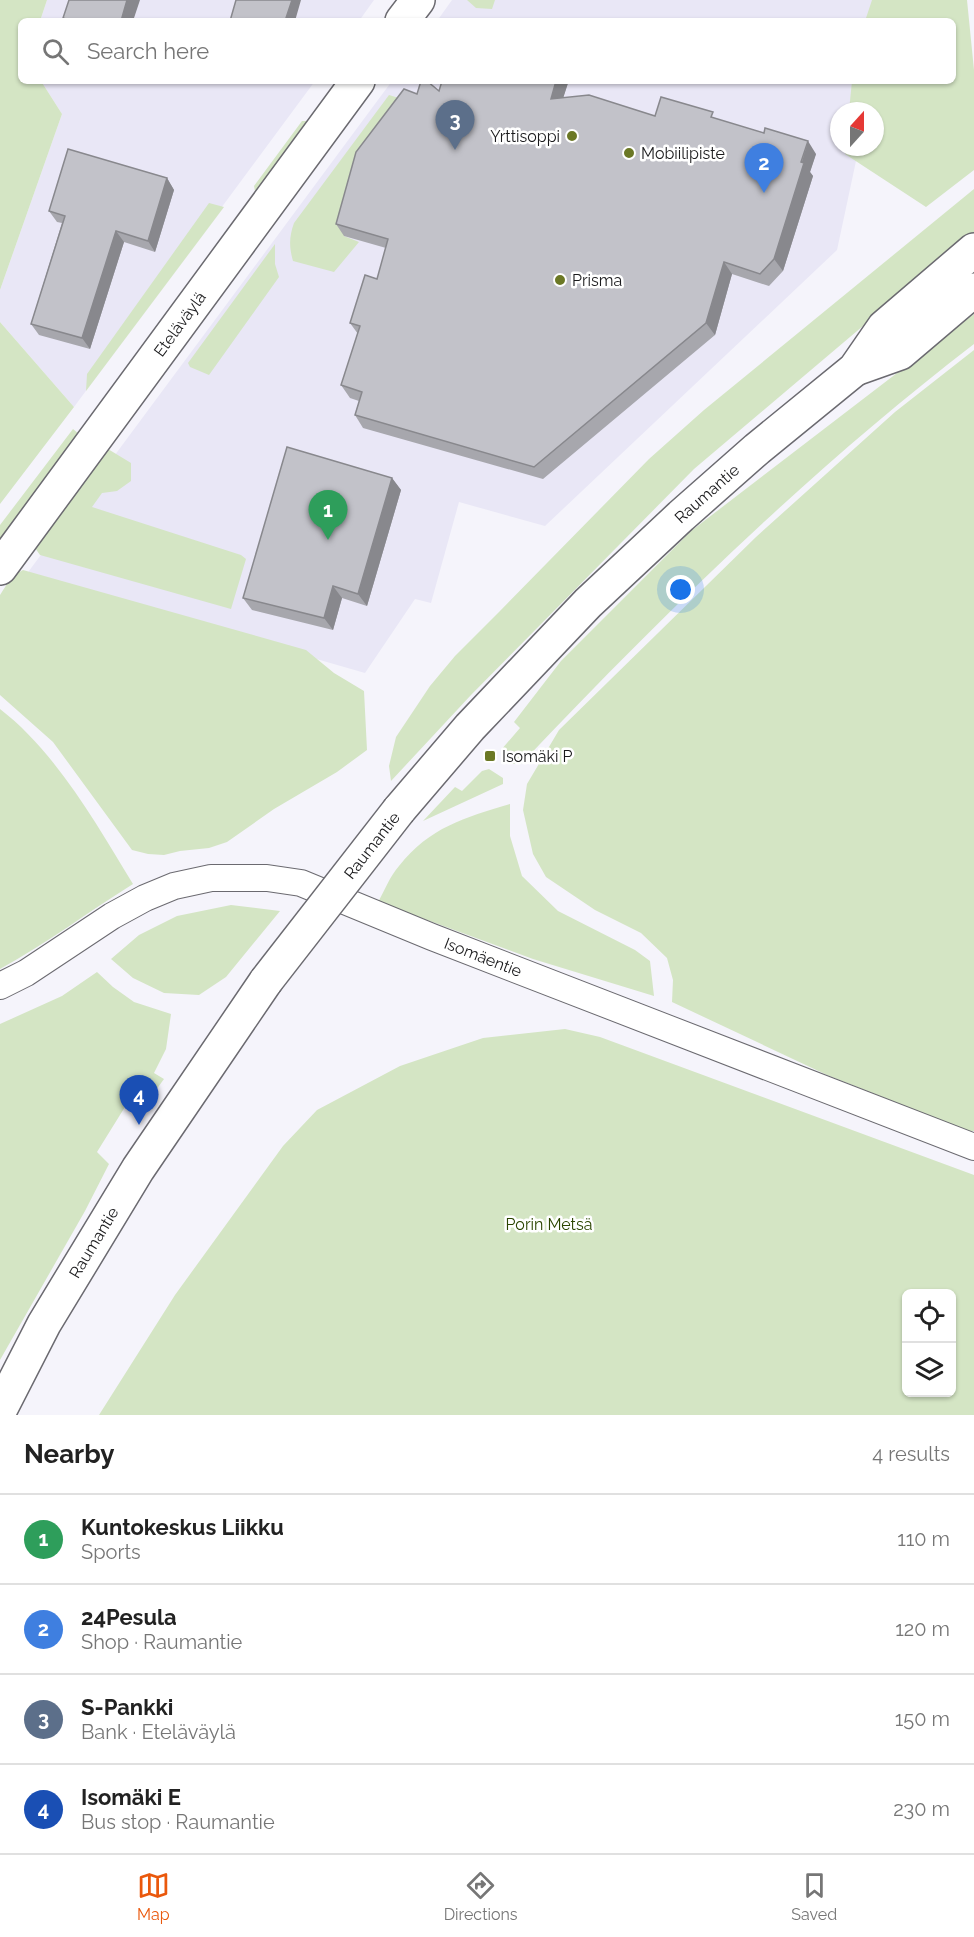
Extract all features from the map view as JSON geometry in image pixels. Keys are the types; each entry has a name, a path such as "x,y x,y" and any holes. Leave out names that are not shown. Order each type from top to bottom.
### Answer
{"main road":[{"path":"404,18 418,0"},
{"name":"Eteläväylä","path":"0,568 356,84"},
{"name":"Raumantie","path":"0,1410 44,1324 132,1178 266,981 399,810 470,727 588,603 757,448 855,369 884,327 974,250"},
{"name":"Raumantie","path":"855,369 900,353 974,290"}],"street":[{"name":"Isomäentie","path":"0,986 26,973 112,916 144,898 174,886 211,878 267,878 301,883 432,937 974,1148"}],"shaded area":[{"path":"47,0 374,0 361,18 41,18"},
{"path":"452,0 890,0 887,18 439,18"},
{"path":"43,84 313,84 74,407 0,322 0,290 62,114"},
{"path":"390,84 872,84 869,102 830,102 830,156 857,156 837,250 545,526 459,502 431,603 415,599 365,673 26,575"}],"green space":[{"path":"0,0 47,0 41,18 18,18 18,84 43,84 62,114 0,290"},
{"path":"467,0 495,0 492,9 476,8"},
{"path":"872,0 967,0 974,70 974,170 926,207 848,156 884,156 884,102 850,102 852,84 956,84 956,18 866,18"},
{"path":"389,95 412,102 365,164 344,236 359,242 334,272 293,261 290,242 294,223"},
{"path":"302,121 308,121 308,130 263,190 255,191 254,186"},
{"path":"974,189 974,232 694,469 471,695 391,781 389,766 396,737 430,686 455,656 649,459 704,410"},
{"path":"209,203 224,207 86,391 87,374"},
{"path":"275,244 275,264 279,277 209,375 190,367 188,363"},
{"path":"974,314 974,344 854,442 739,545 628,653 521,764 513,764 503,758 501,750 520,728 514,722 561,661 691,531"},
{"path":"0,322 74,407 0,504"},
{"path":"974,350 974,1131 968,1131 827,1075 672,1002 673,980 667,958 641,933 595,910 546,877 533,854 523,810 527,784 559,730 756,537 895,412"},
{"path":"73,429 79,434 0,542 0,525"},
{"path":"103,446 131,463 131,481 117,491 102,493 92,507 241,555 246,559 231,609 40,555 35,548"},
{"path":"23,570 306,650 334,673 364,691 367,750 337,772 274,809 227,842 209,848 164,855 132,850 53,742 0,695 0,595 12,576"},
{"path":"0,709 39,746 74,790 133,884 0,969"},
{"path":"489,769 503,778 503,784 423,821 455,787 462,791 482,771"},
{"path":"510,804 510,836 522,876 558,911 635,950 650,961 654,996 533,959 378,902 396,870 423,842 463,819"},
{"path":"231,905 280,911 226,977 199,995 164,993 133,978 111,959 139,935 177,916"},
{"path":"97,972 134,1002 171,1014 166,1049 154,1073 164,1079 156,1090 133,1094 97,1152 109,1164 85,1211 0,1360 0,1024 62,996"},
{"name":"Porin Metsä","path":"565,1029 600,1037 974,1175 974,1415 99,1415 175,1295 283,1146 317,1110 400,1066 483,1038"}],"building":[{"path":"69,0 127,0 122,18 63,18"},
{"path":"236,0 292,0 286,18 231,18"},
{"name":"Prisma","path":"420,84 431,84 439,91 441,84 555,84 551,99 589,95 655,116 661,97 713,112 711,117 764,133 765,128 808,141 801,162 804,163 774,259 760,274 724,262 706,323 534,467 355,415 362,392 341,385 360,326 350,323 365,275 377,279 388,239 336,224 356,152 404,89 417,94"},
{"path":"68,149 167,178 148,241 116,231 82,338 31,324 65,216 49,211"},
{"path":"287,447 392,478 358,594 333,586 324,618 243,598"}],"place":[{"name":"Yrttisoppi","path":"572,136"},
{"name":"S-Pankki","path":"455,150"},
{"name":"Mobiilipiste","path":"629,153"},
{"name":"24Pesula","path":"764,193"},
{"name":"Prisma","path":"560,280"},
{"name":"Kuntokeskus Liikku","path":"328,540"},
{"name":"Isomäki P","path":"490,756"},
{"name":"Isomäki E","path":"139,1125"}]}
